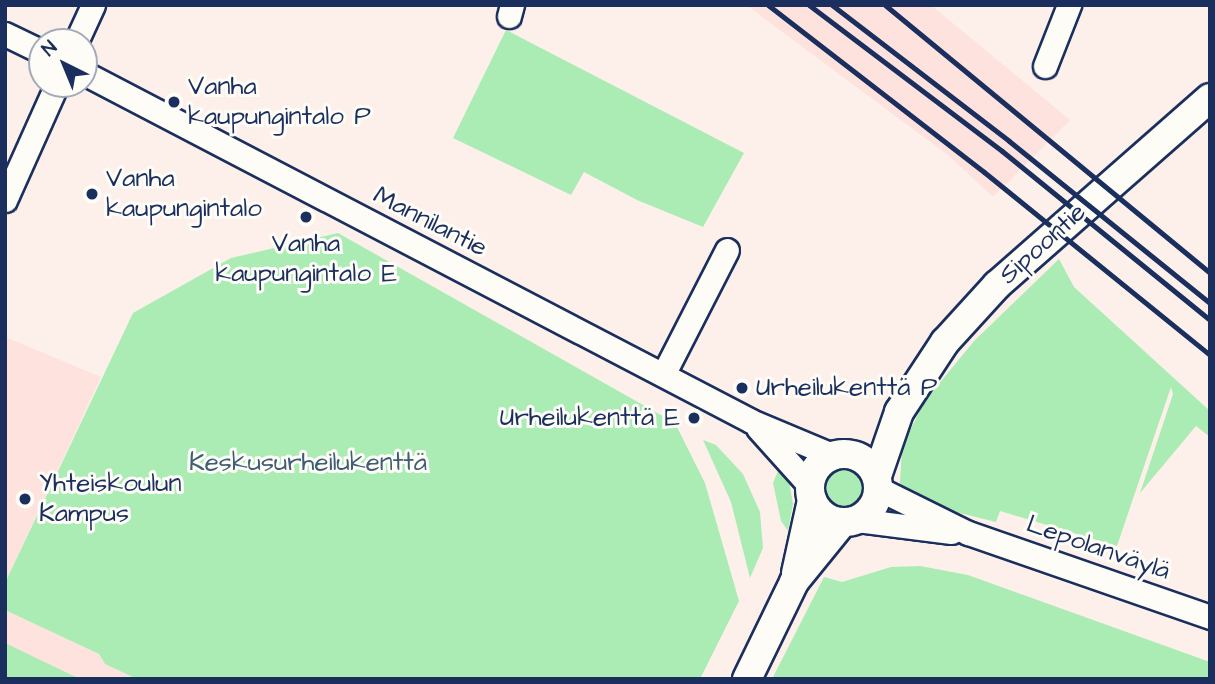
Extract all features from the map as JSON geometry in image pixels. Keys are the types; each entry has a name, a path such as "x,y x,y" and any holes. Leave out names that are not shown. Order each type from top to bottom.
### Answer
{"street":[{"path":"82,28 93,5"},
{"path":"1045,66 1069,5"},
{"path":"5,34 28,45"},
{"name":"Mannilantie","path":"98,80 664,373 751,421 839,454"},
{"name":"Sipoontie","path":"878,482 900,412 945,342 997,285 1210,97"},
{"path":"5,200 51,98"},
{"path":"664,373 727,250"},
{"name":"Sipoontie","path":"839,454 900,412"},
{"name":"Mannilantie","path":"751,421 811,493"},
{"path":"747,679 794,582 811,493 821,462 839,454 870,464 878,482 876,502 849,522 794,582"},
{"name":"Lepolanväylä","path":"878,482 968,533 1210,617"},
{"path":"811,493 819,511 849,522"},
{"name":"Lepolanväylä","path":"849,522 968,533"}],"shaded area":[{"path":"746,5 931,5 1070,120 993,197 948,155"},
{"name":"Yhteiskoulun Kampus","path":"5,337 101,377 5,583"},
{"path":"5,610 99,654 105,664 137,679 5,679"}],"green space":[{"path":"506,30 744,153 703,227 637,200 584,172 571,195 453,138"},
{"name":"Keskusurheilukenttä","path":"338,233 675,423 705,483 739,601 700,679 137,679 105,664 99,654 5,610 5,583 133,313 231,258"},
{"path":"1059,259 1074,287 1210,411 1210,437 1196,426 1140,493 1173,394 1171,387 1117,546 1000,511 996,522 919,503 900,483 902,447 924,402 974,341"},
{"path":"703,440 716,445 743,474 760,512 763,548 750,578 731,502"},
{"path":"780,466 788,475 793,504 788,531 781,521 773,483"},
{"path":"844,466 860,472 866,488 860,504 844,510 828,504 822,488 828,472"},
{"path":"920,566 968,575 1210,662 1210,679 772,679 824,577 842,582 891,567"},
{"path":"5,643 80,679 5,679"}],"railway":[{"path":"768,5 984,172 1210,355"},
{"path":"809,5 1002,151 1210,320"},
{"path":"832,5 1009,141 1210,303"},
{"path":"885,5 1210,273"}],"place":[{"name":"Vanha kaupungintalo P","path":"174,102"},
{"name":"Vanha kaupungintalo","path":"92,194"},
{"name":"Vanha kaupungintalo E","path":"306,217"},
{"name":"Urheilukenttä P","path":"742,388"},
{"name":"Urheilukenttä E","path":"694,418"},
{"name":"Yhteiskoulun Kampus","path":"25,499"}]}
